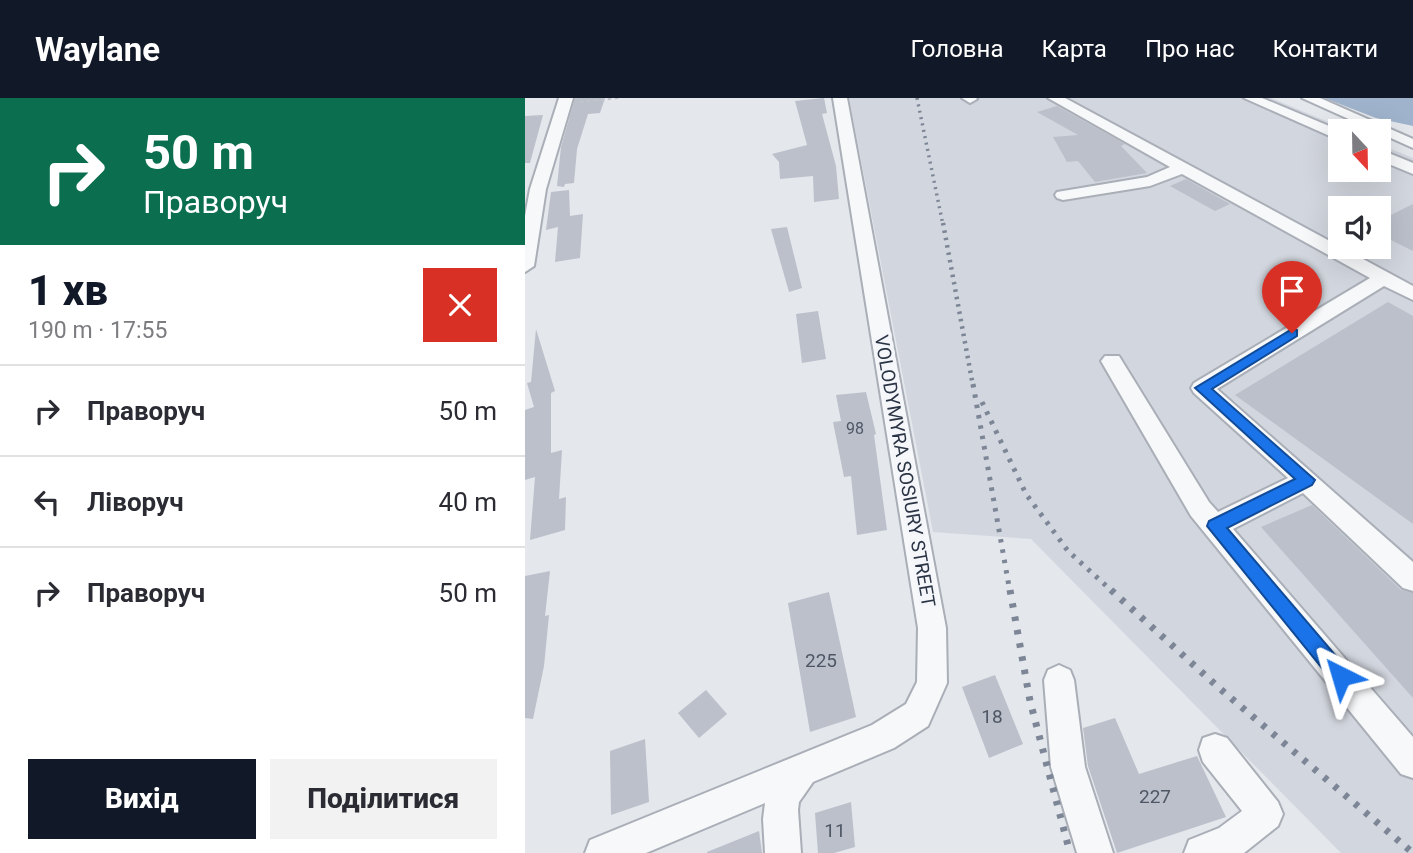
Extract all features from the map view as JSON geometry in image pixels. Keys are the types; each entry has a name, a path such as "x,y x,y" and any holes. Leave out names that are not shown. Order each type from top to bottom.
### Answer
{"street":[{"name":"VOLODYMYRA SOSIURY STREET","path":"603,853 883,737 917,715 932,683 932,628 841,98"},
{"path":"1055,98 1180,169 1413,294"},
{"path":"1251,98 1328,131"},
{"path":"1309,98 1413,144"},
{"path":"525,266 532,190 565,101"},
{"path":"1391,159 1413,169"},
{"path":"1063,195 1150,181 1180,169"},
{"path":"1383,278 1202,388 1307,480 1413,579"},
{"path":"1112,361 1200,509 1413,762"},
{"path":"1215,526 1307,480"},
{"path":"1059,680 1067,767 1095,853"},
{"path":"1215,750 1266,814 1223,849"},
{"path":"783,853 779,807 786,788 802,772"}],"path":[{"path":"565,101 619,98"}],"shaded area":[{"path":"849,98 1271,98 1328,122 1328,182 1391,182 1391,149 1413,158 1413,853 1341,853 1031,539 933,532"}],"water":[{"path":"1324,98 1413,98 1413,126 1391,121 1391,119 1376,118"}],"building":[{"path":"575,98 605,98 600,113 588,114 577,149 574,183 565,184 564,187 557,186 561,147"},
{"path":"824,98 827,113 822,114 836,166 839,199 814,202 813,176 780,179 779,162 772,154 807,145 795,101"},
{"path":"1057,106 1125,144 1121,146 1147,173 1095,182 1078,161 1067,162 1053,137 1078,135 1037,112"},
{"path":"543,115 530,163 525,163 525,116"},
{"path":"1186,179 1230,204 1215,211 1170,186"},
{"path":"569,190 570,216 583,214 580,258 555,262 558,227 546,230 551,192"},
{"path":"1413,204 1413,251 1391,240 1391,215"},
{"path":"787,227 802,288 789,292 771,229"},
{"path":"1388,302 1413,316 1413,524 1235,395"},
{"path":"818,311 826,359 802,363 796,314"},
{"path":"536,329 555,391 551,393 551,453 562,450 559,499 566,497 565,530 530,540 535,477 525,480 525,410 534,407 527,383 531,382"},
{"path":"866,392 876,434 874,435 887,530 857,535 851,476 844,477 833,422 841,421 836,395"},
{"path":"1312,505 1401,590 1413,593 1413,698 1261,527"},
{"path":"550,571 545,616 549,615 544,666 533,719 525,718 525,576"},
{"path":"829,592 856,717 810,732 788,603"},
{"path":"995,675 1023,744 989,758 962,687"},
{"path":"706,690 727,714 699,738 678,713"},
{"path":"1115,718 1139,774 1197,756 1226,817 1117,853 1088,766 1083,728"},
{"path":"645,739 649,802 611,815 610,751"},
{"path":"851,802 855,847 834,853 818,853 815,813"},
{"path":"759,831 762,853 707,853 707,852"}],"railway":[{"path":"917,98 943,225"},
{"path":"943,223 973,386"},
{"path":"973,384 1010,592"},
{"path":"982,402 1026,494 1068,551 1113,592"},
{"path":"1010,590 1030,701 1070,853"},
{"path":"1111,590 1218,687 1413,853"}],"route":[{"path":"1292,333 1202,388 1307,480 1215,526 1341,676"}]}
